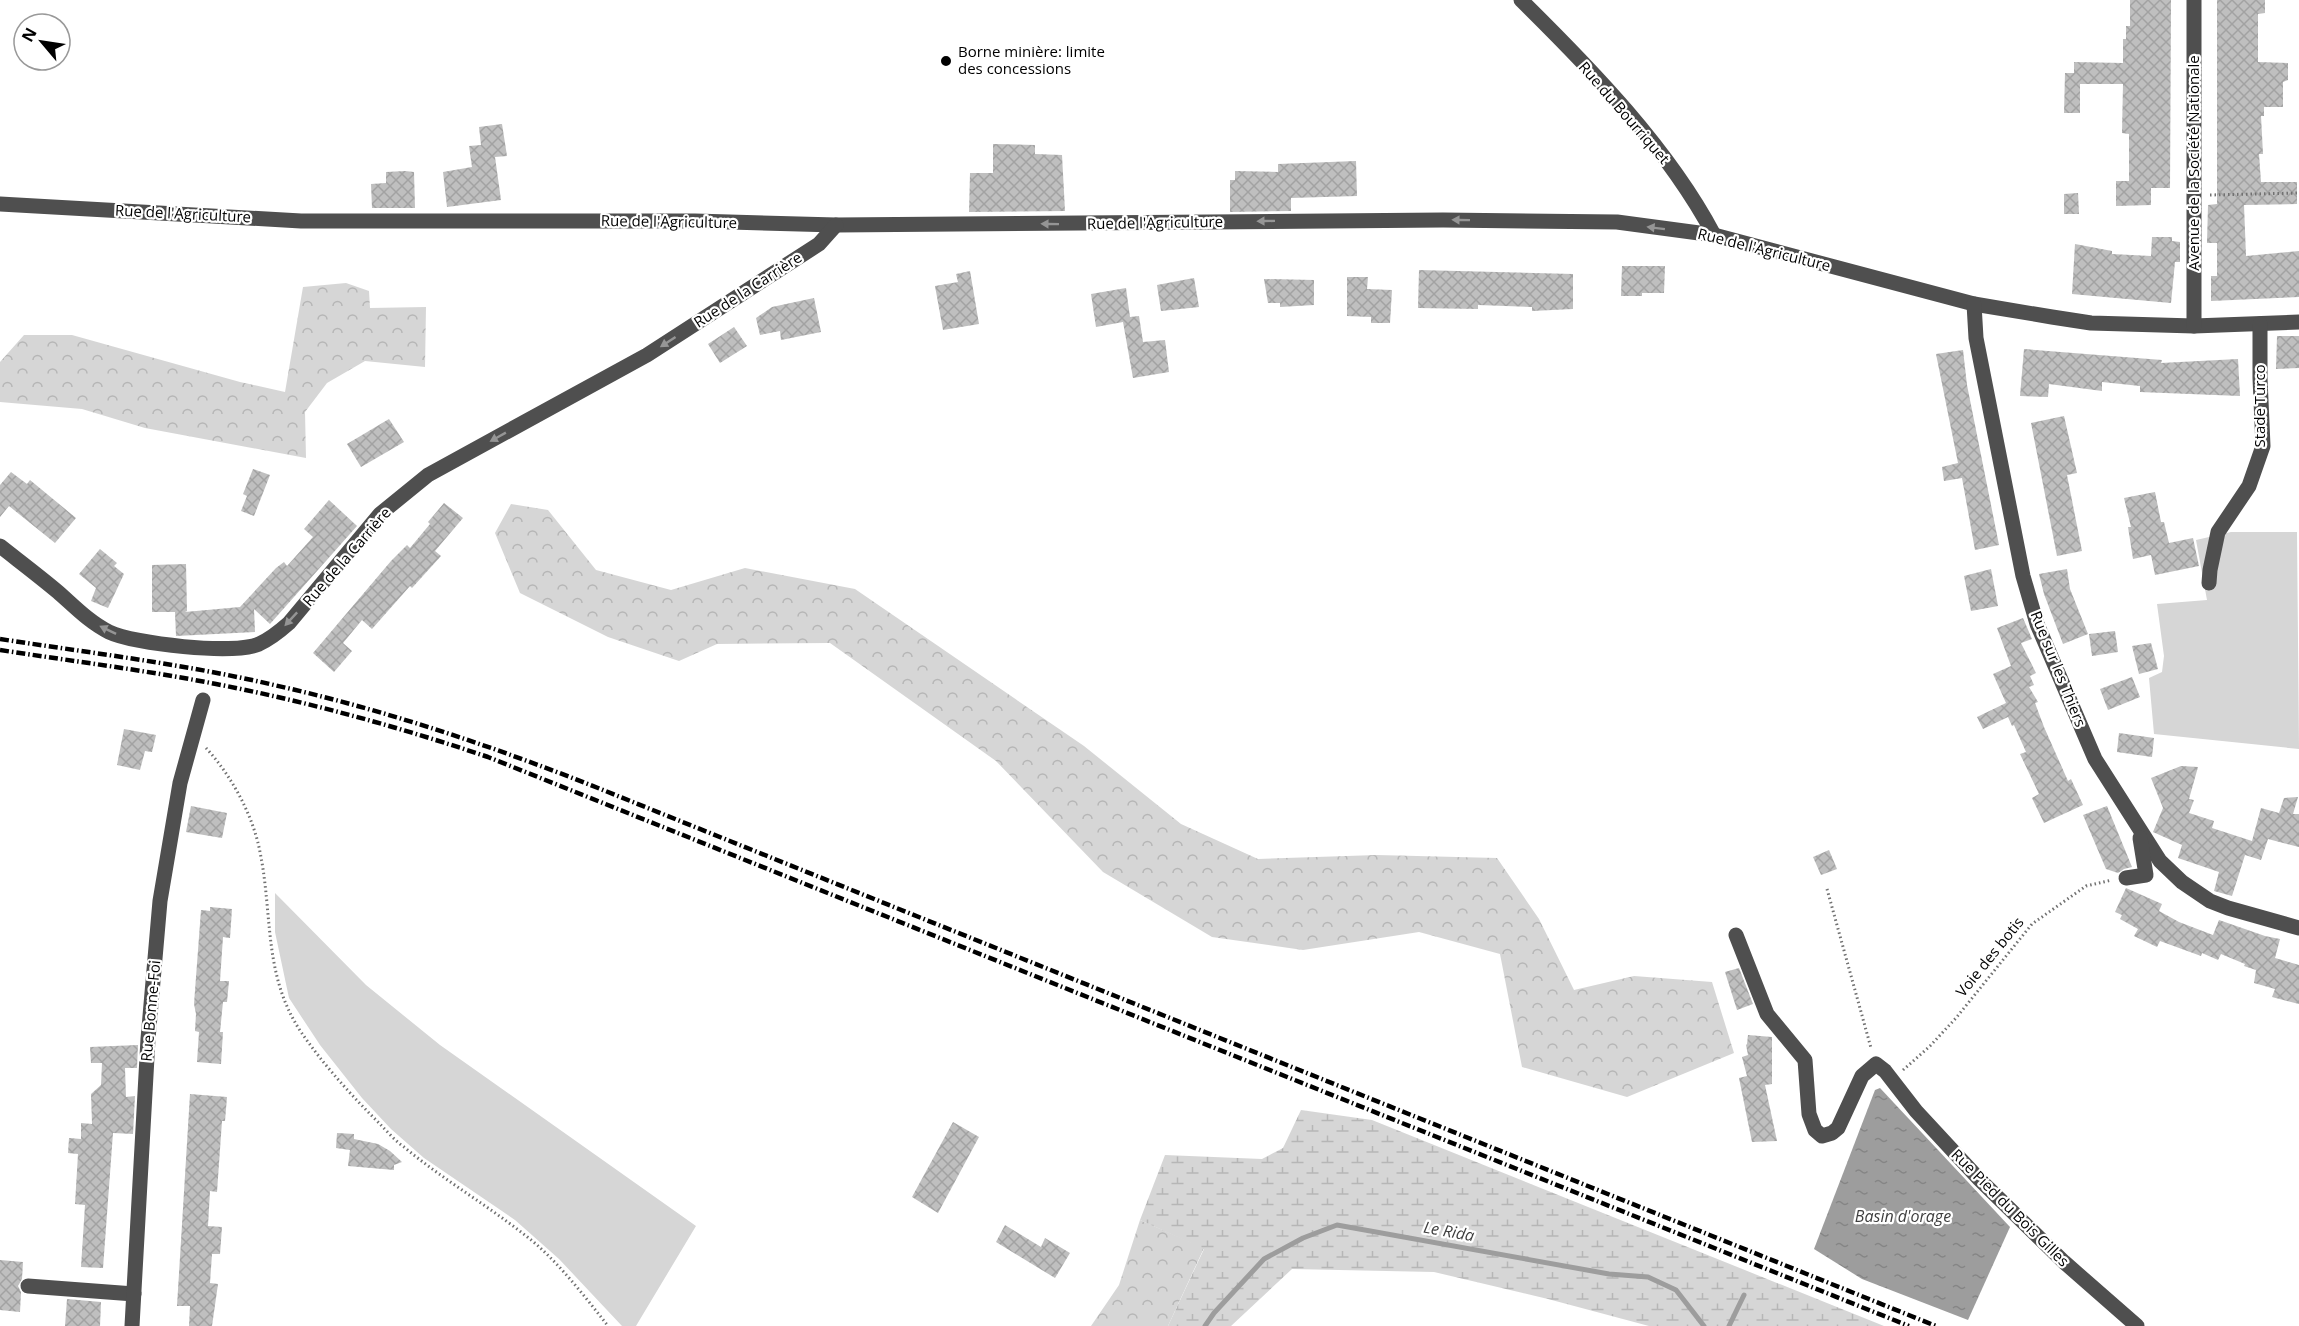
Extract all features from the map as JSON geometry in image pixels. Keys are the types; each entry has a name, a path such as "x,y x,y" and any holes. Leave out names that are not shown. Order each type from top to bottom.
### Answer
{"street":[{"name":"Rue du Bourriquet","path":"1521,0 1633,119 1681,179 1714,235"},
{"name":"Avenue de la Société Nationale","path":"2194,0 2194,326"},
{"name":"Rue de l'Agriculture","path":"0,204 302,221 695,221 836,225 1443,220 1617,222 1714,235 1974,304 2091,323 2194,326 2299,322"},
{"name":"Rue de la Carrière","path":"0,546 57,591 86,618 110,632 147,641 217,650 234,650 258,645 289,623 380,514 428,475 647,355 819,244 836,225"},
{"name":"Rue sur les Thiers","path":"1974,304 1976,338 2022,576 2037,624 2095,759 2139,832 2160,861 2182,882 2210,901 2258,918 2299,928"},
{"name":"Stade Turco","path":"2209,583 2218,532 2249,486 2263,446 2260,324"},
{"name":"Rue Bonne-Foi","path":"132,1326 148,1039 160,901 180,783 203,700"},
{"path":"2126,878 2146,875 2139,832"},
{"path":"1736,935 1767,1014 1805,1060 1809,1114 1815,1130 1822,1136 1838,1128 1862,1076 1876,1064"},
{"name":"Rue Pied du Bois Gilles","path":"1876,1064 1885,1071 1916,1111 1987,1187 2064,1262 2137,1326"},
{"path":"28,1286 134,1294"}],"path":[{"path":"2193,195 2299,192"},
{"path":"194,736 220,764 245,808 260,850 268,932 280,994 301,1032 351,1095 401,1146 537,1246 573,1281 608,1326"},
{"name":"Voie des botis","path":"1891,1081 1930,1046 1956,1018 2018,938 2032,924 2086,886 2126,878"},
{"path":"1827,890 1876,1064"}],"green space":[{"path":"346,283 369,291 370,308 426,307 425,367 365,361 327,383 305,412 306,458 145,428 82,409 0,402 0,362 24,335 72,335 240,382 285,392 303,287"},
{"path":"511,504 548,510 596,570 671,590 745,568 855,589 1084,746 1181,824 1258,859 1377,855 1497,858 1539,919 1574,990 1634,976 1712,982 1734,1053 1627,1097 1522,1067 1500,954 1419,932 1303,950 1212,937 1103,872 996,761 830,643 717,644 679,661 608,637 520,593 495,533"},
{"path":"2231,532 2297,532 2299,749 2154,734 2149,678 2162,672 2164,656 2157,604 2207,600 2196,540"},
{"path":"275,893 366,985 440,1045 696,1226 636,1326 622,1326 559,1259 515,1220 424,1158 391,1129 362,1098 320,1045 289,998 275,932"},
{"path":"1301,1110 1372,1120 1884,1326 1649,1326 1434,1272 1292,1269 1231,1326 1168,1326 1204,1249 1140,1220 1165,1155 1262,1159 1283,1148"},
{"path":"1140,1220 1204,1248 1168,1326 1091,1326 1119,1285"}],"water":[{"name":"Basin d'orage","path":"1880,1088 2010,1227 1968,1320 1862,1279 1814,1249 1875,1090"}],"building":[{"path":"2130,0 2171,0 2170,188 2151,188 2151,205 2116,206 2116,181 2129,181 2129,134 2122,133 2123,84 2080,84 2080,113 2064,113 2065,73 2074,73 2074,62 2123,63 2123,39 2126,39 2126,26 2130,26"},
{"path":"2217,0 2265,0 2265,13 2258,14 2258,62 2288,63 2288,80 2283,82 2283,107 2264,107 2264,116 2261,116 2263,154 2259,154 2261,182 2297,182 2297,204 2244,205 2246,256 2299,251 2299,297 2211,301 2211,276 2217,276 2217,243 2207,243 2208,205 2217,204"},
{"path":"502,124 507,156 495,157 501,200 447,207 443,172 472,167 469,146 481,145 479,127"},
{"path":"993,144 1035,145 1035,154 1062,155 1065,211 969,212 970,173 993,173"},
{"path":"1356,161 1357,196 1291,198 1291,211 1230,212 1230,180 1235,180 1235,171 1278,172 1278,164"},
{"path":"386,172 414,172 415,208 372,208 371,184 386,183"},
{"path":"2078,193 2079,214 2064,214 2064,194"},
{"path":"2152,237 2172,237 2172,241 2180,242 2180,262 2175,262 2171,303 2072,294 2075,244 2112,251 2112,254 2151,256"},
{"path":"1622,266 1665,266 1664,293 1621,296"},
{"path":"1419,270 1573,274 1573,309 1532,311 1532,307 1478,305 1478,309 1418,308"},
{"path":"970,271 979,324 943,330 935,286 958,282 956,274"},
{"path":"1347,277 1368,277 1367,289 1392,290 1390,323 1371,323 1371,317 1347,316"},
{"path":"1194,278 1199,307 1161,311 1157,285"},
{"path":"1264,279 1314,280 1314,305 1280,307 1280,303 1268,303"},
{"path":"1126,288 1130,317 1139,316 1143,342 1165,340 1169,372 1133,378 1123,322 1096,327 1091,294"},
{"path":"814,298 821,332 781,340 780,331 760,335 756,318 772,307"},
{"path":"734,327 747,346 720,363 708,344"},
{"path":"2277,336 2299,336 2299,368 2276,369"},
{"path":"2024,349 2162,360 2161,363 2238,359 2240,396 2140,392 2140,386 2102,382 2102,391 2049,384 2048,397 2020,396"},
{"path":"1963,350 1967,385 1999,545 1975,550 1962,478 1944,481 1942,467 1958,463 1936,354"},
{"path":"2064,416 2077,473 2067,475 2082,551 2057,556 2031,423"},
{"path":"389,419 404,442 361,467 347,444"},
{"path":"253,469 270,475 254,516 241,511 247,496 243,494"},
{"path":"11,472 27,484 30,480 76,518 55,543 9,506 0,517 0,485"},
{"path":"2155,492 2161,522 2164,522 2169,543 2193,538 2199,566 2155,575 2151,555 2133,559 2128,527 2131,527 2124,498"},
{"path":"329,500 357,526 270,624 254,609 255,632 176,636 175,612 152,612 152,565 186,564 187,611 185,612 240,607 276,568 284,562 287,566 313,537 304,529"},
{"path":"444,503 463,518 435,551 441,556 412,588 410,586 372,629 362,620 343,643 352,651 334,672 313,653 391,561 407,545 410,548"},
{"path":"100,549 117,563 114,566 124,574 108,608 91,601 96,588 79,574"},
{"path":"1991,569 1998,606 1971,611 1964,576"},
{"path":"2067,569 2070,589 2088,634 2063,644 2039,574"},
{"path":"2023,618 2032,639 2021,643 2036,673 2030,676 2034,685 2029,687 2038,702 2035,703 2044,727 2068,781 2071,779 2083,805 2044,823 2032,798 2039,794 2020,754 2026,752 2014,725 2012,726 2008,717 1983,729 1977,717 2006,703 1993,674 2011,666 1997,628"},
{"path":"2115,631 2118,652 2092,656 2089,634"},
{"path":"2151,643 2158,669 2139,674 2132,646"},
{"path":"2132,677 2140,697 2108,710 2100,689"},
{"path":"124,729 156,735 152,752 145,751 140,770 117,765"},
{"path":"2119,733 2154,738 2152,757 2117,752"},
{"path":"2181,766 2198,767 2189,799 2194,800 2189,813 2214,821 2212,828 2252,841 2261,808 2279,813 2284,798 2298,797 2293,814 2299,814 2299,847 2268,839 2261,860 2245,855 2232,896 2214,891 2219,872 2178,858 2182,845 2153,832 2163,808 2151,778"},
{"path":"191,806 227,813 222,838 186,832"},
{"path":"2107,806 2132,867 2118,873 2106,869 2083,815"},
{"path":"1829,850 1837,869 1821,875 1813,857"},
{"path":"2126,888 2162,904 2159,911 2179,922 2213,935 2219,920 2280,939 2275,958 2299,965 2299,1004 2272,997 2275,989 2254,983 2256,970 2221,954 2218,960 2160,941 2157,947 2134,936 2138,929 2120,919 2122,915 2115,912"},
{"path":"210,907 232,909 230,938 223,937 220,981 229,981 227,1002 223,1002 220,1032 223,1032 221,1064 197,1062 199,1032 195,1031 194,1004 201,910 210,911"},
{"path":"1739,968 1753,1004 1737,1010 1725,972"},
{"path":"1748,1035 1772,1037 1772,1084 1765,1085 1777,1141 1752,1142 1739,1078 1747,1076 1742,1057 1748,1055 1746,1045"},
{"path":"138,1045 137,1068 125,1068 126,1097 135,1096 133,1134 113,1133 103,1268 81,1267 85,1205 75,1204 78,1154 68,1153 69,1138 81,1139 81,1123 92,1124 91,1094 101,1085 102,1063 91,1063 90,1047"},
{"path":"190,1094 227,1097 225,1121 222,1121 217,1192 210,1191 208,1226 222,1227 220,1254 212,1254 210,1283 218,1284 212,1326 189,1326 190,1306 177,1306"},
{"path":"953,1122 979,1137 938,1213 912,1197"},
{"path":"337,1133 354,1134 354,1139 378,1144 402,1162 394,1165 394,1170 348,1166 350,1150 336,1148"},
{"path":"1005,1225 1041,1247 1045,1238 1070,1253 1055,1278 996,1242"},
{"path":"0,1260 23,1262 22,1279 18,1286 21,1292 20,1312 0,1310"},
{"path":"67,1299 101,1302 100,1326 65,1326"}],"waterway":[{"name":"Le Rida","path":"1205,1326 1214,1313 1264,1259 1303,1238 1337,1225 1609,1274 1648,1277 1676,1290 1704,1326"},
{"name":"Le Rida","path":"1729,1326 1744,1295"}],"railway":[{"path":"0,639 172,665 274,685 438,730 518,758 598,788 1936,1326"},
{"path":"0,650 162,674 251,691 354,716 488,757 1909,1326"}],"place":[{"name":"Borne minière: limite des concessions","path":"946,61"}]}
